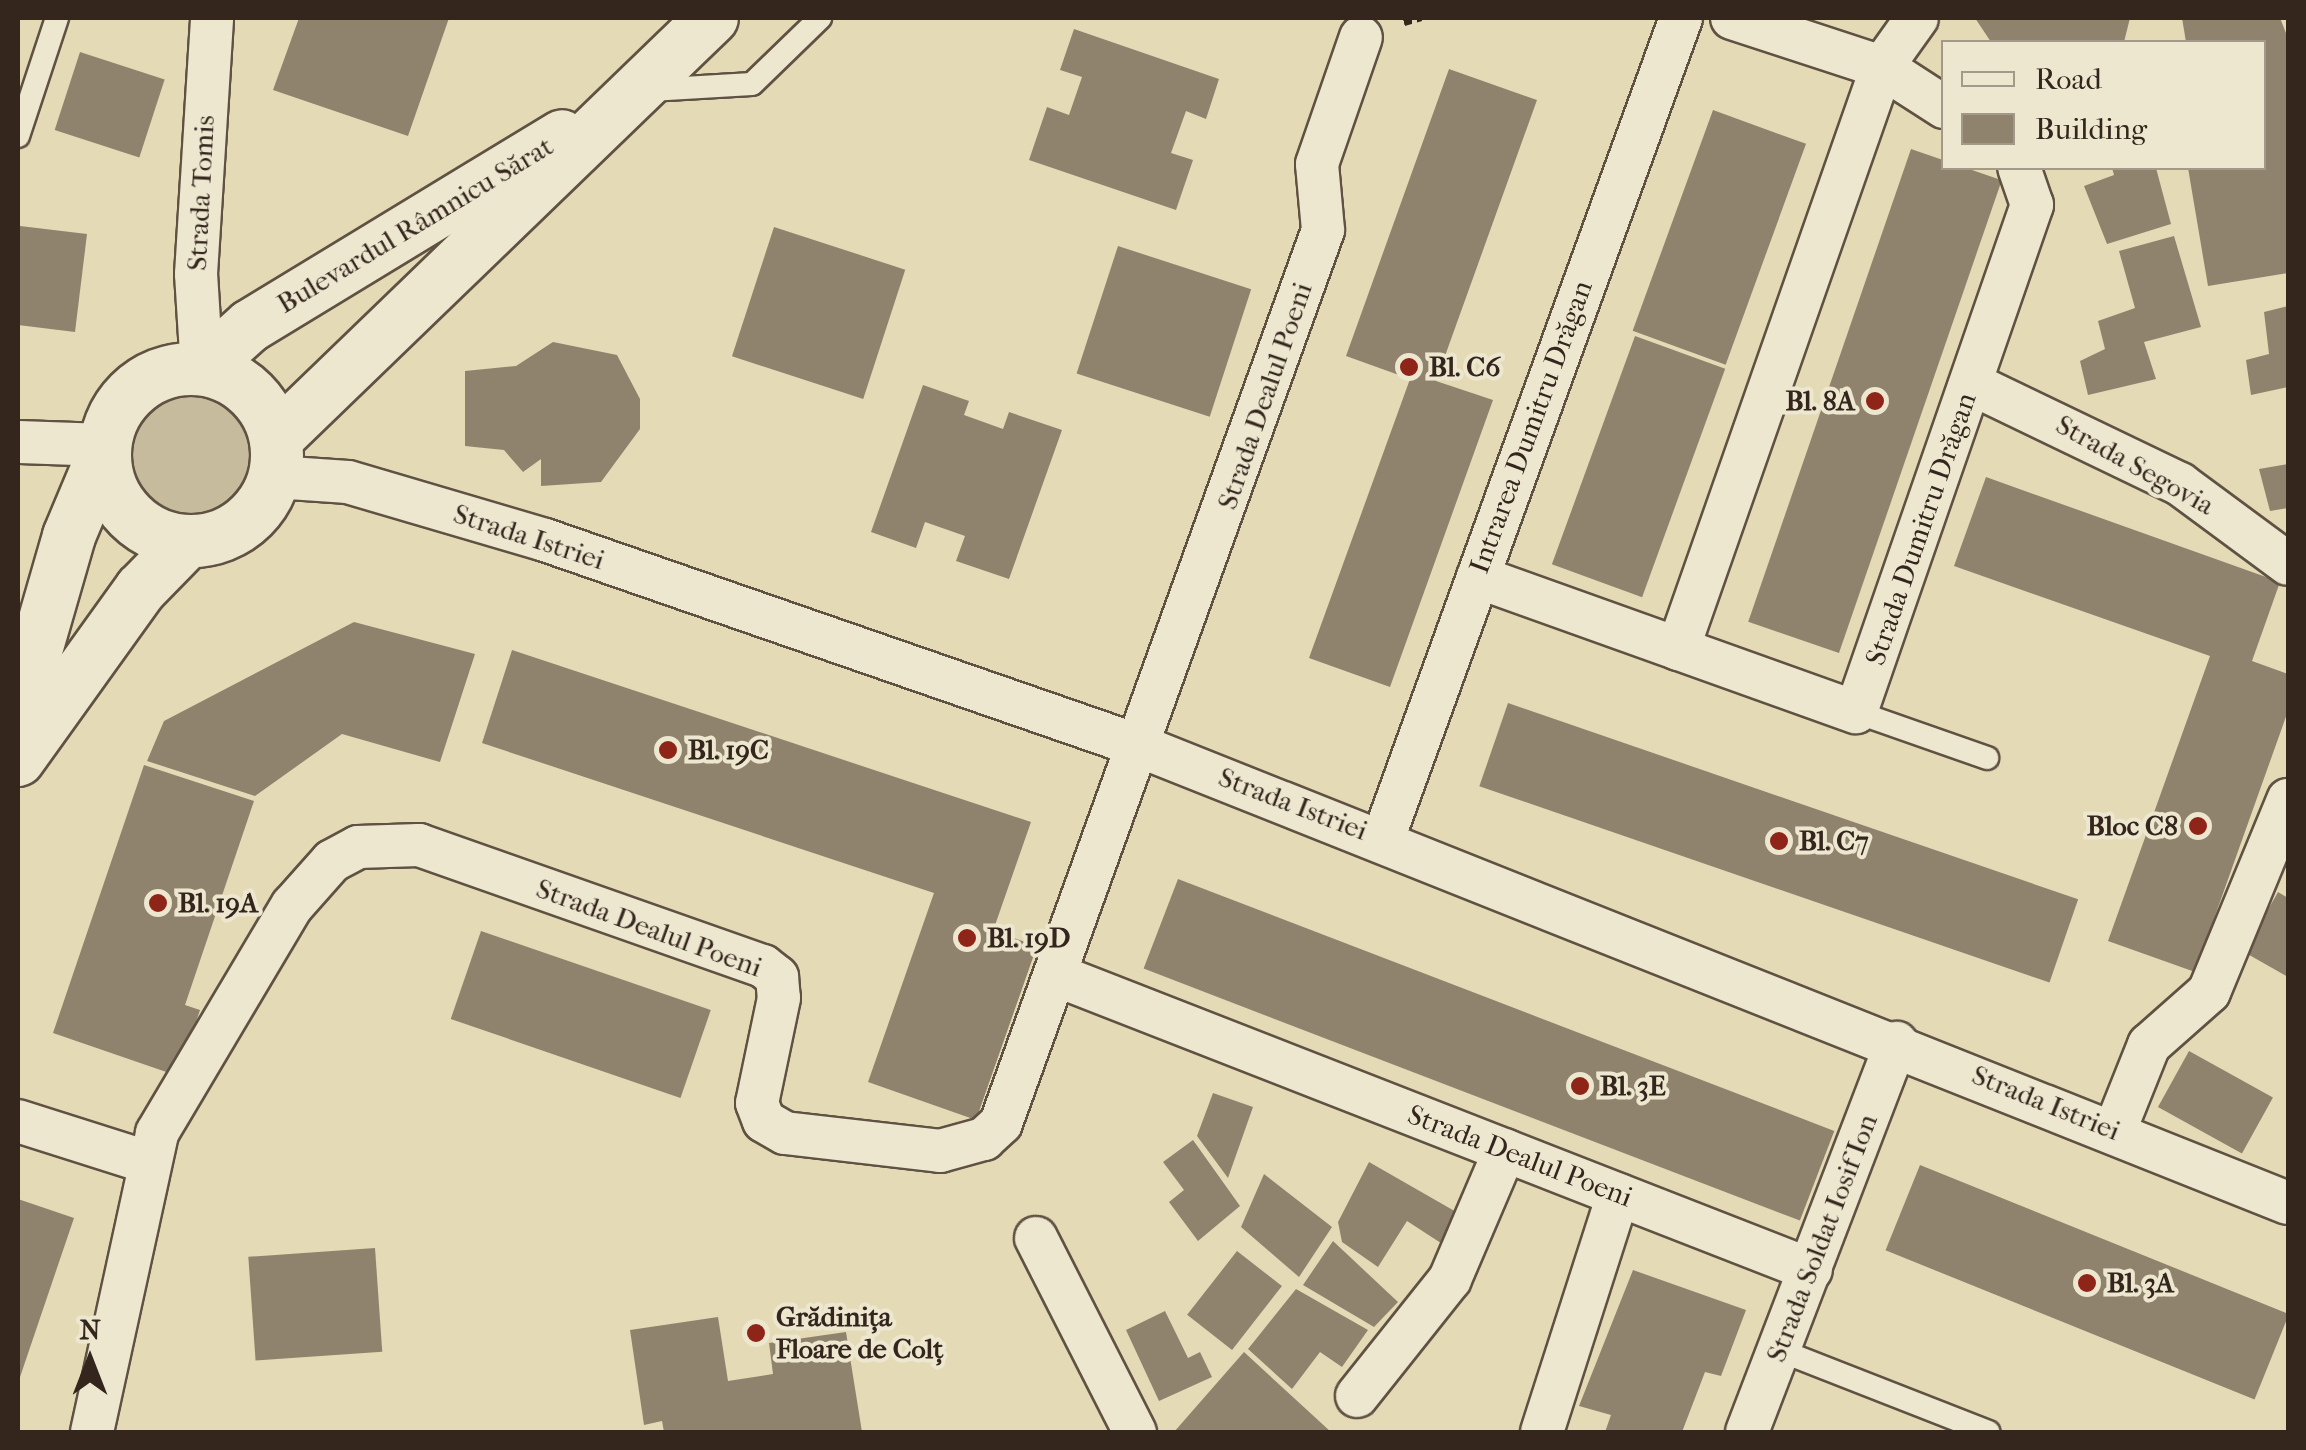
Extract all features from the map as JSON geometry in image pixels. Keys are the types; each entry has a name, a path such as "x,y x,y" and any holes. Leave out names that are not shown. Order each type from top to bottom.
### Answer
{"street":[{"name":"Bulevardul Râmnicu Sărat","path":"275,458 712,18"},
{"name":"Intrarea Dumitru Drăgan","path":"1383,839 1681,18"},
{"path":"1732,18 1882,67 1941,105"},
{"path":"1678,649 1882,67 1916,18"},
{"name":"Strada Tomis","path":"202,369 196,274 206,20"},
{"name":"Strada Dealul Poeni","path":"147,1162 292,906 332,861 372,844 419,844 763,966 777,977 779,998 757,1103 764,1121 785,1133 940,1151 984,1139 1015,1096 1061,977 1323,230 1317,164 1361,38"},
{"name":"Bulevardul Râmnicu Sărat","path":"202,369 250,326 636,91"},
{"name":"Strada Dumitru Drăgan","path":"1856,712 2032,205 2020,170"},
{"path":"18,713 69,536 115,413 137,387 202,369 250,392 275,458 236,529 188,541 141,589 18,760"},
{"name":"Strada Segovia","path":"1972,384 2180,484 2288,564"},
{"path":"18,442 104,450"},
{"path":"104,450 108,482 138,524 188,541"},
{"name":"Strada Istriei","path":"275,458 545,540 1142,747 1896,1042 2288,1203"},
{"path":"1478,577 1856,712"},
{"path":"2115,1130 2149,1045 2210,992 2288,800"},
{"name":"Strada Dealul Poeni","path":"1061,977 1811,1270"},
{"name":"Strada Soldat Iosif Ion","path":"1747,1432 1896,1042"},
{"path":"18,1120 147,1162 92,1432"},
{"path":"1356,1396 1450,1279 1505,1150"},
{"path":"1542,1432 1618,1195"},
{"path":"1036,1238 1135,1432"}],"lane":[{"path":"18,136 56,18"},
{"path":"636,91 752,84 820,18"},
{"path":"1856,712 1987,758"},
{"path":"1780,1350 1983,1432"}],"shaded area":[{"path":"191,394 214,399 234,412 247,432 252,455 247,478 234,498 214,511 191,516 168,511 148,498 135,478 130,455 135,432 148,412 168,399"}],"building":[{"path":"299,18 449,18 408,136 273,90"},
{"path":"1975,18 2130,18 2124,40 1990,40"},
{"path":"2182,18 2280,18 2288,38 2288,273 2208,286 2188,170 2266,170 2266,40 2186,40"},
{"path":"1074,29 1219,79 1206,119 1186,111 1171,153 1193,160 1176,210 1029,160 1047,107 1069,115 1082,77 1060,70"},
{"path":"80,52 165,80 139,157 55,130"},
{"name":"Bl. C6","path":"1449,69 1537,100 1436,381 1493,400 1390,687 1309,658 1410,379 1346,356"},
{"path":"1713,110 1806,144 1726,365 1633,331"},
{"name":"Bl. 8A","path":"1911,149 1941,159 1941,170 1972,170 2002,180 1839,653 1748,622"},
{"path":"2113,170 2157,170 2171,224 2107,244 2084,186 2114,175"},
{"path":"20,226 87,234 75,332 18,325"},
{"path":"774,227 905,270 863,399 732,356"},
{"path":"2174,236 2201,327 2144,342 2156,379 2088,395 2080,361 2105,349 2098,321 2135,308 2119,251"},
{"path":"1118,246 1251,289 1210,417 1077,373"},
{"path":"2288,306 2288,387 2251,395 2246,360 2269,354 2264,312"},
{"path":"1635,336 1725,369 1642,597 1552,564"},
{"path":"553,342 617,355 640,399 640,429 601,482 541,486 541,459 523,472 504,450 465,446 465,371 516,366"},
{"path":"923,385 969,401 964,415 1003,429 1009,412 1062,430 1009,579 956,561 965,536 925,522 916,548 871,532"},
{"path":"2288,464 2288,508 2270,511 2259,469"},
{"name":"Bloc C8","path":"1986,477 2280,582 2252,661 2288,674 2288,711 2195,972 2108,941 2210,656 1954,566"},
{"path":"354,622 475,654 440,762 342,734 255,796 147,761 164,721"},
{"path":"512,650 1031,822 993,931 1037,946 976,1120 868,1082 934,893 482,743"},
{"name":"Bl. C7","path":"1508,703 2078,899 2049,983 1479,786"},
{"name":"Bl. 19A","path":"144,765 254,801 185,1005 200,1010 178,1076 53,1033"},
{"name":"Bl. 3E","path":"1178,879 1834,1131 1800,1221 1144,969"},
{"path":"2278,892 2288,898 2288,977 2244,952"},
{"path":"481,931 711,1010 680,1098 451,1019"},
{"path":"2189,1051 2273,1098 2242,1154 2158,1107"},
{"path":"1213,1093 1253,1107 1228,1178 1197,1136"},
{"path":"1193,1140 1240,1206 1198,1241 1169,1202 1184,1190 1163,1162"},
{"path":"1369,1162 1465,1217 1447,1247 1407,1221 1378,1267 1342,1242 1338,1222"},
{"name":"Bl. 3A","path":"1920,1165 2288,1314 2255,1399 1886,1250"},
{"path":"1264,1174 1332,1227 1299,1277 1241,1227"},
{"path":"18,1199 74,1218 18,1383"},
{"path":"1333,1241 1398,1302 1374,1327 1303,1285"},
{"path":"375,1248 382,1352 256,1361 248,1257"},
{"path":"1237,1251 1282,1286 1232,1350 1187,1315"},
{"path":"1633,1270 1746,1310 1721,1376 1705,1372 1682,1432 1605,1432 1611,1415 1579,1406"},
{"path":"1296,1289 1368,1330 1342,1367 1320,1352 1292,1389 1248,1349"},
{"path":"1165,1311 1188,1358 1200,1352 1212,1377 1159,1401 1126,1330"},
{"path":"718,1317 728,1381 773,1374 769,1343 846,1332 862,1432 664,1432 662,1421 644,1425 630,1330"},
{"path":"1244,1352 1331,1432 1174,1432"}],"place":[{"name":"Bl. C6","path":"1409,367"},
{"name":"Bl. 8A","path":"1875,401"},
{"name":"Bl. 19C","path":"668,750"},
{"name":"Bloc C8","path":"2198,826"},
{"name":"Bl. C7","path":"1779,841"},
{"name":"Bl. 19A","path":"158,903"},
{"name":"Bl. 19D","path":"967,938"},
{"name":"Bl. 3E","path":"1580,1086"},
{"name":"Bl. 3A","path":"2087,1283"},
{"name":"Grădinița Floare de Colț","path":"756,1333"}]}
